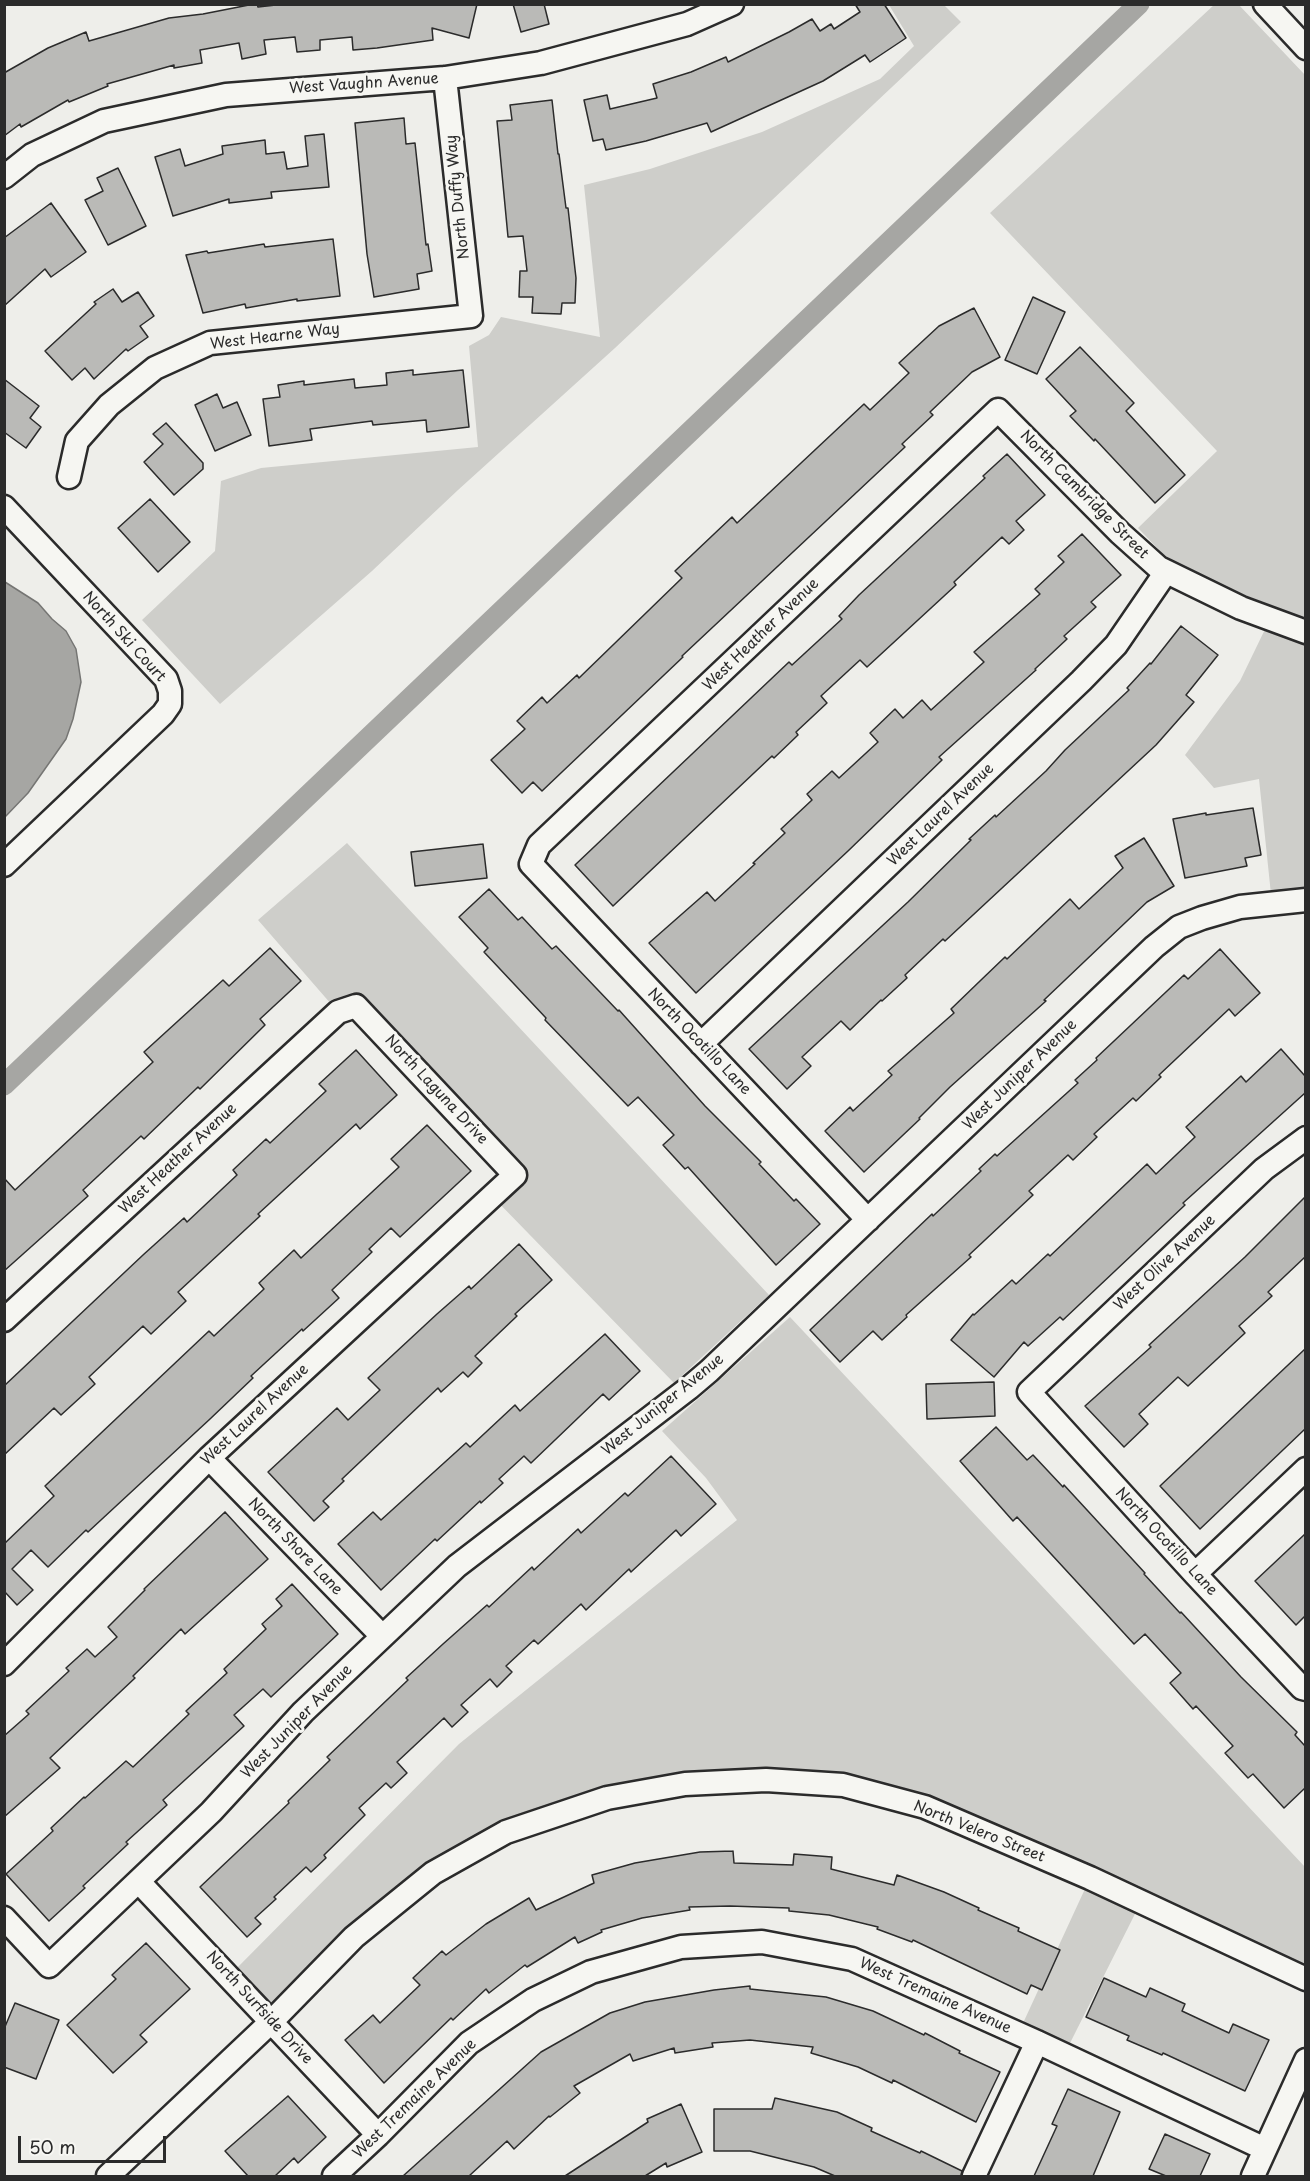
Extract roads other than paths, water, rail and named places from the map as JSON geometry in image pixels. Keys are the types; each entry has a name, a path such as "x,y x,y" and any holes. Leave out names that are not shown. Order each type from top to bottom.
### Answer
{"street":[{"name":"West Vaughn Avenue","path":"4,177 32,156 104,121 226,95 445,78 541,63 687,24 732,4"},
{"path":"1265,4 1305,48"},
{"name":"North Duffy Way","path":"445,78 471,316"},
{"name":"West Hearne Way","path":"69,477 77,441 108,405 156,368 210,343 471,316"},
{"name":"North Cambridge Street","path":"998,410 1120,534 1159,568 1241,608 1305,632"},
{"name":"West Heather Avenue","path":"531,864 539,845 998,410"},
{"name":"North Ski Court","path":"4,507 166,679 170,691 170,704 163,714 4,865"},
{"name":"West Laurel Avenue","path":"701,1044 1081,681 1116,645 1166,572"},
{"name":"North Ocotillo Lane","path":"531,864 868,1220"},
{"name":"West Juniper Avenue","path":"4,1918 49,1966 211,1812 303,1712 457,1566 689,1388 1154,947 1179,927 1240,907 1305,900"},
{"name":"West Heather Avenue","path":"4,1320 338,1012 356,1006"},
{"name":"North Laguna Drive","path":"356,1006 515,1175"},
{"name":"West Olive Avenue","path":"1029,1392 1264,1169 1305,1138"},
{"name":"West Laurel Avenue","path":"4,1664 209,1458 515,1175"},
{"name":"North Ocotillo Lane","path":"1029,1392 1195,1574 1305,1689"},
{"name":"North Shore Lane","path":"209,1458 382,1636"},
{"path":"1195,1574 1305,1469"},
{"name":"North Velero Street","path":"108,2176 272,2021 354,1937 434,1873 506,1832 608,1798 685,1784 766,1780 843,1785 924,1807 1090,1878 1305,1979"},
{"name":"North Surfside Drive","path":"139,1882 378,2135"},
{"name":"West Tremaine Avenue","path":"334,2176 469,2043 533,2000 591,1972 681,1947 762,1942 852,1959 1037,2042 1265,2149"},
{"path":"974,2176 1037,2042"},
{"path":"1253,2176 1305,2060"}],"waterway":[{"path":"4,1085 1139,4"}]}
